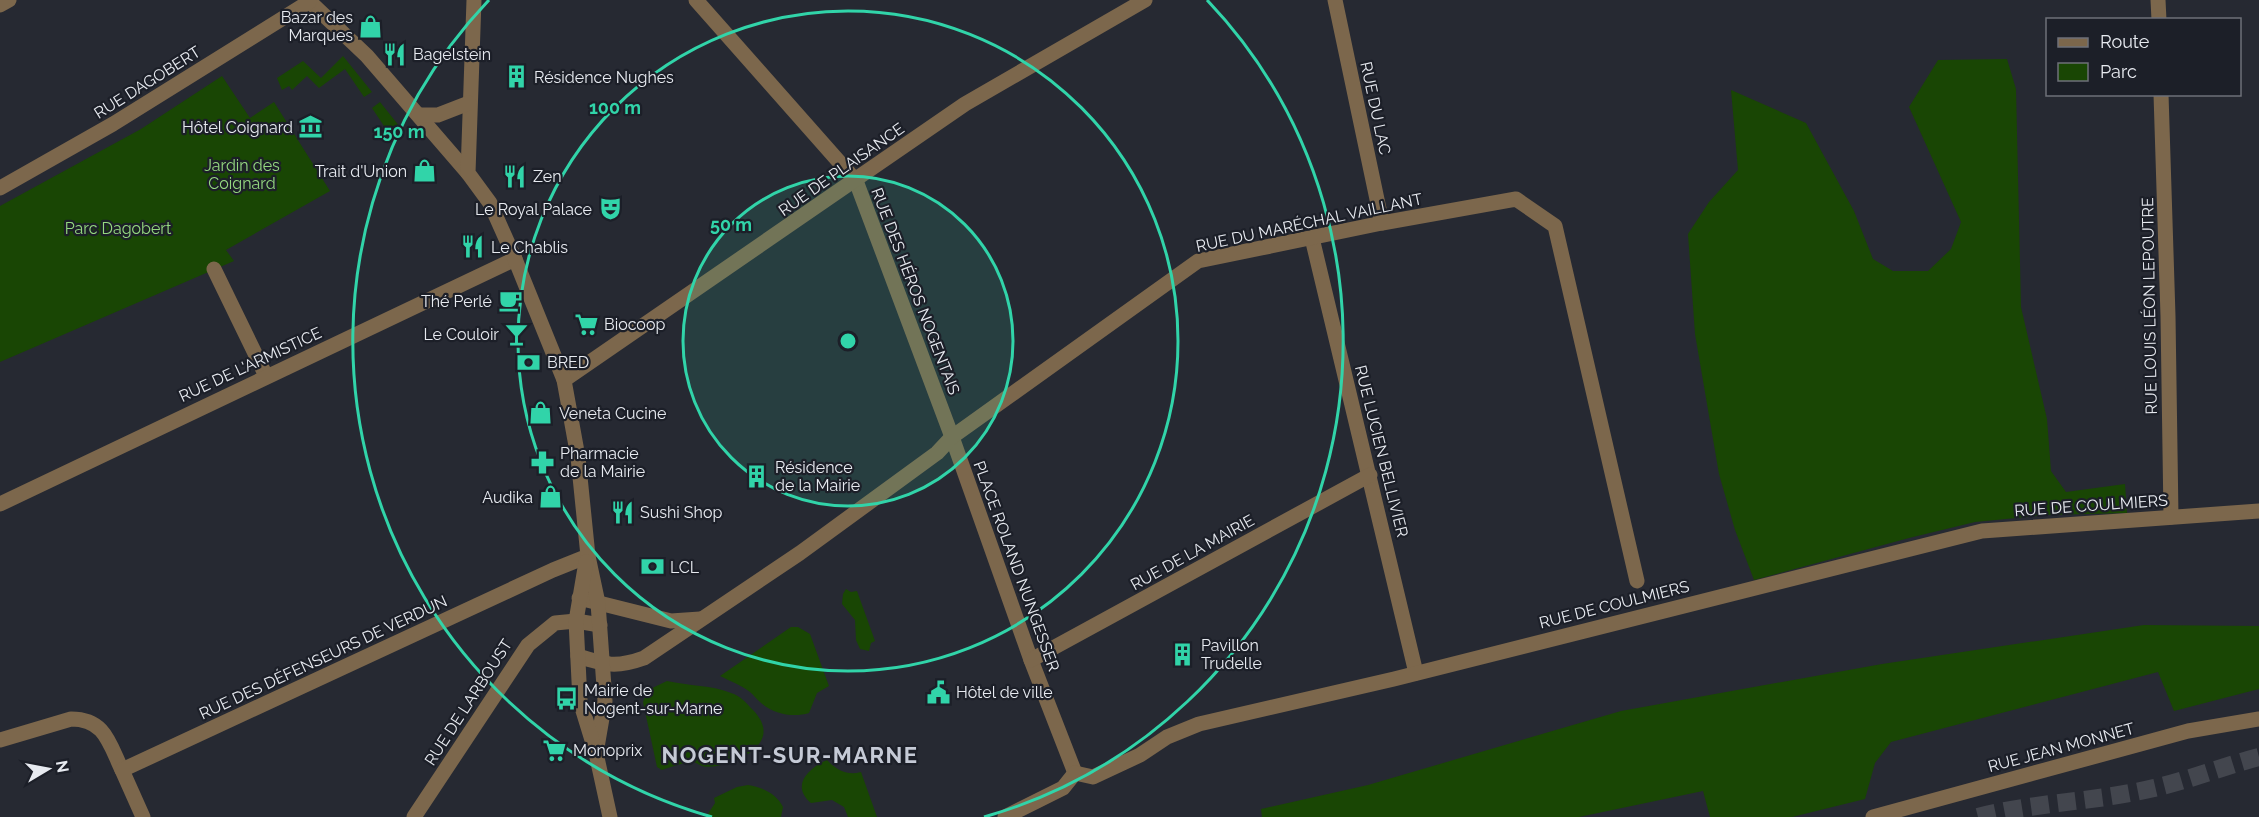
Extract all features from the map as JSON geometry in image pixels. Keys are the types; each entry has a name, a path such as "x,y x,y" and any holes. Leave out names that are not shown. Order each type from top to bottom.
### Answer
{"street":[{"path":"468,173 474,0"},
{"name":"RUE DES HÉROS NOGENTAIS","path":"696,0 856,181 952,437"},
{"name":"RUE DE PLAISANCE","path":"564,380 965,104 1145,0"},
{"name":"RUE DU LAC","path":"1335,0 1382,223"},
{"path":"2158,0 2159,18"},
{"path":"309,1 367,56 468,173 490,203 564,380 578,457 588,556 600,625 605,701 596,753"},
{"name":"RUE DAGOBERT","path":"0,188 113,124 309,1"},
{"name":"RUE LOUIS LÉON LEPOUTRE","path":"2161,96 2171,517"},
{"path":"419,115 448,113 469,103"},
{"name":"RUE DU MARÉCHAL VAILLANT","path":"602,664 624,665 644,658 800,553 937,453 952,437 1198,261 1382,223 1516,199 1555,226 1636,580"},
{"name":"RUE LUCIEN BELLIVIER","path":"1312,238 1416,673"},
{"name":"RUE DE L'ARMISTICE","path":"0,504 515,259"},
{"path":"214,269 266,376"},
{"name":"PLACE ROLAND NUNGESSER","path":"952,437 1031,660 1075,773"},
{"name":"RUE DE LA MAIRIE","path":"1031,660 1370,475"},
{"name":"RUE DE COULMIERS","path":"1075,773 1093,777 1140,755 1167,737 1199,724 1416,673 1982,531 2259,511"},
{"path":"588,556 576,621 580,701 596,753 610,817"},
{"name":"RUE DES DÉFENSEURS DE VERDUN","path":"122,770 553,570 588,556"},
{"name":"RUE DU MARÉCHAL VAILLANT","path":"579,598 671,621 703,618"},
{"name":"RUE DE LARBOUST","path":"414,817 528,645 555,623 576,621 600,625"},
{"path":"578,656 602,664"},
{"path":"0,740 71,719 83,719 97,724 107,737 143,817"},
{"name":"RUE JEAN MONNET","path":"1873,817 2188,731 2259,719"},
{"path":"1005,817 1063,788 1075,773"}],"green space":[{"path":"343,56 372,92 364,97 345,69 319,88 307,76 292,90 289,86 282,90 277,78 303,61 321,78"},
{"path":"2007,59 2016,89 2021,307 2047,419 2051,471 2066,492 2125,484 2127,513 2046,515 1975,522 1754,580 1735,530 1719,474 1695,334 1688,234 1709,202 1738,170 1731,90 1806,123 1854,211 1873,259 1893,271 1928,271 1951,249 1961,222 1909,107 1938,60"},
{"name":"Parc Dagobert","path":"222,76 250,118 274,102 330,191 226,250 234,261 0,362 0,206 141,129"},
{"path":"380,102 400,127 390,135 372,108"},
{"path":"846,589 851,592 857,591 875,641 871,643 869,651 860,649 856,640 855,620 842,604"},
{"path":"2144,625 2259,626 2259,689 2174,711 2158,672 1891,742 1875,763 1865,799 1792,817 1710,817 1703,791 1579,817 1262,817 1261,809 1368,785 1621,711 1882,664"},
{"path":"791,627 798,627 810,634 829,686 817,693 809,713 796,715 783,714 765,706 747,690 720,676"},
{"path":"667,681 716,688 741,698 760,720 763,737 759,744 744,756 711,767 701,766 694,762 662,770 657,767 643,702 648,690"},
{"path":"827,760 834,767 843,771 861,772 877,817 848,817 844,807 832,800 811,803 802,790 804,778 808,772"},
{"path":"748,785 764,789 777,798 783,807 781,817 706,817 715,803 714,798 737,787"}],"tunnel":[{"path":"1978,817 2022,808 2132,793 2259,757"}],"place":[{"name":"Bazar des Marques","path":"371,26"},
{"name":"Bagelstein","path":"395,54"},
{"name":"Résidence Nughes","path":"516,77"},
{"name":"Hôtel Coignard","path":"311,127"},
{"name":"Trait d'Union","path":"425,171"},
{"name":"Zen","path":"515,176"},
{"name":"Le Royal Palace","path":"610,209"},
{"name":"Le Chablis","path":"473,247"},
{"name":"Thé Perlé","path":"510,301"},
{"name":"Biocoop","path":"586,324"},
{"name":"Le Couloir","path":"517,334"},
{"name":"BRED","path":"529,362"},
{"name":"Veneta Cucine","path":"541,413"},
{"name":"Pharmacie de la Mairie","path":"542,462"},
{"name":"Résidence de la Mairie","path":"757,476"},
{"name":"Audika","path":"551,497"},
{"name":"Sushi Shop","path":"622,512"},
{"name":"LCL","path":"652,567"},
{"name":"Pavillon Trudelle","path":"1183,654"},
{"name":"Hôtel de ville","path":"938,692"},
{"name":"Mairie de Nogent-sur-Marne","path":"566,699"},
{"name":"Monoprix","path":"555,750"}],"district":[{"name":"NOGENT-SUR-MARNE","path":"790,755"}],"park label":[{"name":"Jardin des Coignard","path":"242,174"}]}
